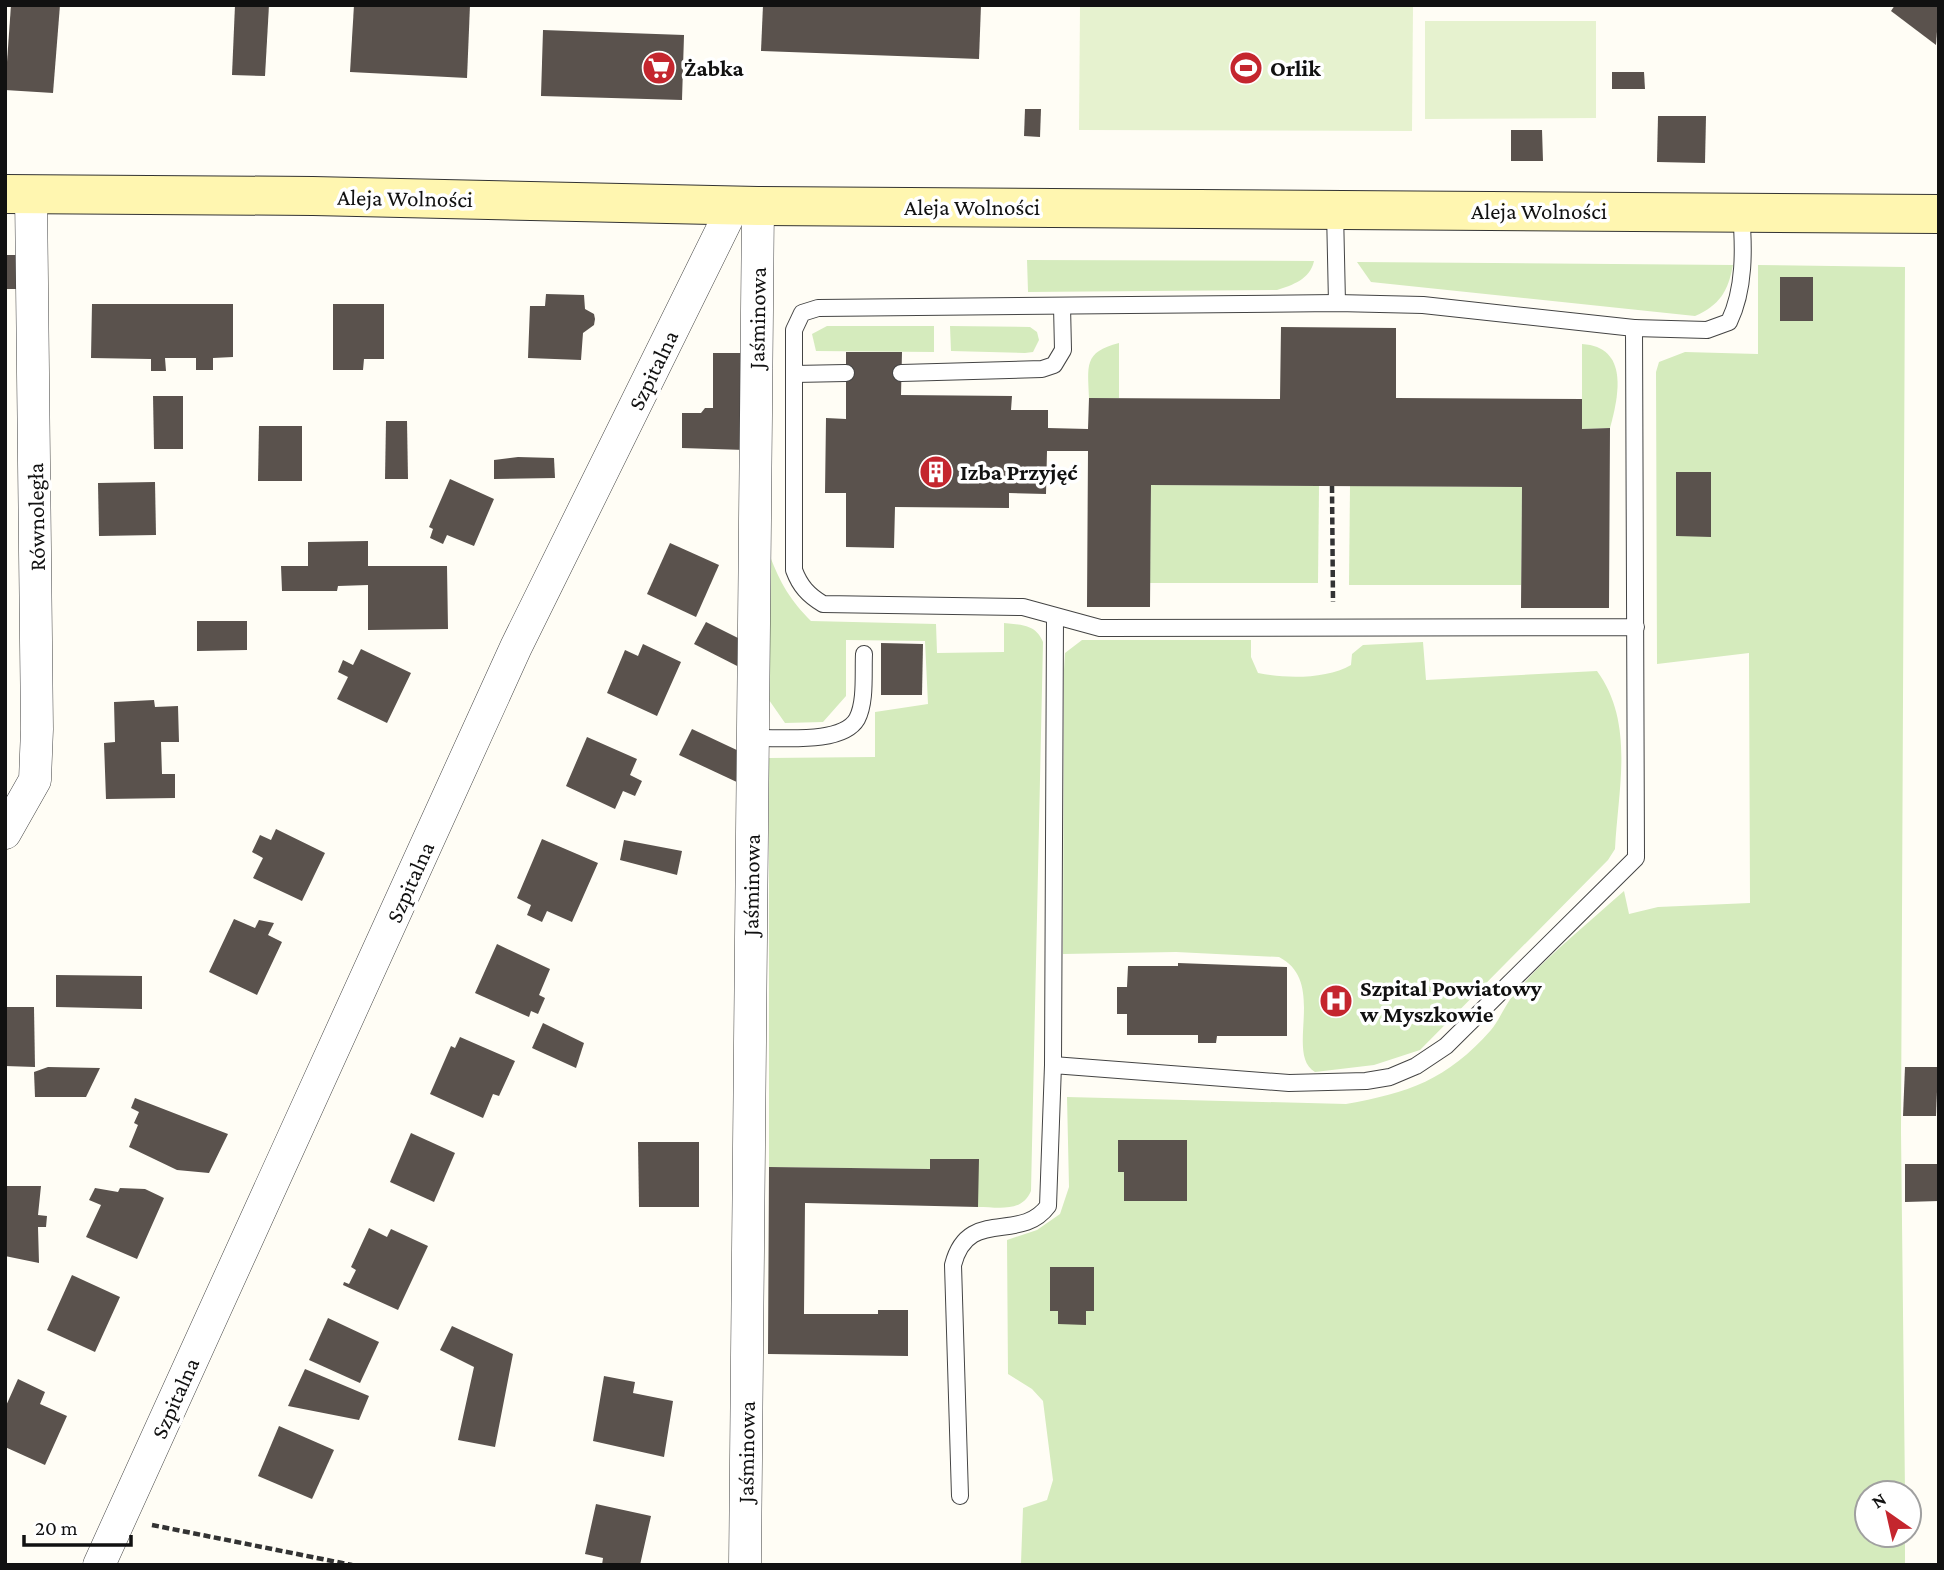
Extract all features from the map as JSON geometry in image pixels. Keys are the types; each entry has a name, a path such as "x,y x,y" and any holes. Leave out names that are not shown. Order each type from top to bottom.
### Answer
{"street":[{"name":"Aleja Wolności","path":"18,194 327,196 746,205 1939,214"},
{"name":"Równoległa","path":"5,833 35,780 37,729 18,194"},
{"name":"Jaśminowa","path":"745,1565 753,738 746,205"},
{"name":"Szpitalna","path":"99,1565 516,647 746,205"}],"lane":[{"path":"1335,209 1337,303"},
{"path":"1636,627 1100,628 1023,607 823,604 810,596 799,583 794,570 796,320 809,309 1337,303 1423,304 1634,328 1707,330 1729,321 1738,303 1743,237 1741,212"},
{"path":"901,373 1042,369 1054,365 1063,350 1062,306"},
{"path":"1052,1065 1319,1083 1391,1077 1431,1059 1636,859 1634,328"},
{"path":"794,374 846,373"},
{"path":"960,1496 953,1265 958,1247 967,1237 984,1229 1031,1221 1048,1206 1052,1065 1055,617"},
{"path":"753,738 818,737 848,730 857,719 861,705 864,654"}],"path":[{"path":"1332,486 1333,627"},
{"path":"121,1518 352,1565"}],"green space":[{"name":"Orlik","path":"1080,5 1413,5 1412,131 1079,130"},
{"path":"1425,21 1596,21 1596,118 1425,119"},
{"path":"1027,260 1314,261 1305,277 1277,290 1028,292"},
{"path":"1357,262 1733,265 1722,296 1711,307 1695,316 1371,282"},
{"path":"1758,265 1905,267 1901,1132 1905,1479 1853,1479 1853,1549 1905,1549 1905,1565 1021,1563 1023,1508 1047,1500 1053,1480 1043,1401 1032,1389 1008,1374 1007,1240 1037,1230 1060,1214 1069,1187 1067,1097 1346,1104 1389,1095 1425,1082 1475,1047 1491,1030 1511,998 1527,980 1624,891 1629,914 1658,907 1750,903 1749,653 1657,664 1656,372 1659,362 1685,352 1758,354"},
{"path":"827,326 934,326 934,352 816,351 812,334"},
{"path":"950,326 1030,327 1037,332 1039,340 1033,352 1025,353 951,351"},
{"path":"1119,343 1119,398 1089,398 1088,377 1093,356"},
{"path":"1582,344 1597,347 1614,363 1617,388 1610,428 1582,429"},
{"path":"1151,485 1319,486 1318,583 1150,583"},
{"path":"1350,486 1522,487 1521,585 1349,585"},
{"path":"770,556 787,591 811,621 936,624 937,653 1004,652 1004,623 1032,629 1043,642 1031,1191 1022,1203 1016,1206 978,1207 978,1159 931,1159 930,1169 769,1167 769,758 875,757 875,712 928,704 925,641 846,640 846,696 823,722 785,723 769,700"},
{"path":"1082,640 1251,640 1251,657 1258,673 1281,676 1318,675 1341,670 1351,665 1352,654 1363,645 1423,642 1426,680 1597,671 1609,691 1620,734 1621,780 1615,849 1608,860 1420,1050 1374,1065 1315,1072 1307,1063 1303,1050 1304,1000 1301,983 1293,968 1279,957 1176,952 1063,954 1065,653"}],"building":[{"path":"11,5 60,5 53,93 5,90"},
{"path":"235,5 269,5 265,76 232,75"},
{"path":"354,5 470,5 467,78 350,72"},
{"path":"763,5 981,5 979,59 761,51"},
{"path":"1895,5 1939,5 1936,45 1891,11"},
{"path":"543,30 684,35 682,100 541,96"},
{"path":"1612,72 1644,72 1645,89 1612,89"},
{"path":"1025,109 1041,109 1040,137 1024,136"},
{"path":"1658,116 1706,116 1705,163 1657,162"},
{"path":"1511,130 1542,130 1543,161 1511,161"},
{"path":"5,255 17,255 17,289 5,289"},
{"path":"1780,277 1813,277 1813,321 1780,321"},
{"path":"546,294 584,295 585,309 594,314 595,319 594,325 583,333 581,360 528,358 530,306 545,306"},
{"path":"92,304 233,304 233,357 213,358 213,370 196,370 196,358 165,358 166,371 151,371 151,359 91,358"},
{"path":"333,304 384,304 384,359 364,359 363,370 333,370"},
{"path":"1281,327 1396,328 1396,398 1582,399 1582,429 1610,428 1609,608 1521,608 1522,487 1151,485 1150,607 1087,607 1088,451 1047,451 1046,494 1009,493 1009,508 895,507 894,548 846,547 846,493 825,493 826,418 846,419 846,352 902,352 901,395 1012,396 1011,410 1048,410 1048,428 1088,429 1089,398 1280,399"},
{"path":"713,353 745,353 745,450 682,448 682,413 701,413 705,408 713,408"},
{"path":"153,396 183,396 183,449 154,449"},
{"path":"386,421 407,421 408,479 385,479"},
{"path":"259,426 302,426 302,481 258,481"},
{"path":"518,457 554,458 555,478 494,479 494,460"},
{"path":"1676,472 1711,472 1711,537 1676,536"},
{"path":"450,479 494,499 474,546 447,535 443,544 430,538 433,529 429,527"},
{"path":"155,482 156,535 99,536 98,483"},
{"path":"368,541 368,566 447,566 448,629 368,630 368,585 338,586 337,591 282,591 281,566 308,566 308,542"},
{"path":"670,543 719,565 696,617 647,594"},
{"path":"197,621 247,621 247,650 197,651"},
{"path":"706,622 744,641 745,670 694,644"},
{"path":"881,643 923,644 922,695 881,695"},
{"path":"643,644 681,662 657,716 607,693 625,650 638,656"},
{"path":"361,649 411,673 387,723 337,699 348,677 338,672 343,660 353,665"},
{"path":"154,700 155,707 178,706 179,742 161,742 162,774 175,774 175,798 106,799 104,743 115,742 114,702"},
{"path":"692,729 741,752 741,784 679,755"},
{"path":"587,737 637,759 630,775 642,781 635,796 623,791 615,809 566,786"},
{"path":"276,829 325,853 302,901 253,878 263,858 252,852 260,835 271,840"},
{"path":"542,839 598,863 572,922 547,911 542,922 527,915 531,905 517,898"},
{"path":"624,840 682,851 677,875 620,860"},
{"path":"234,919 255,928 259,920 274,923 268,935 282,942 257,995 209,972"},
{"path":"497,944 550,969 539,995 545,998 538,1014 531,1011 529,1017 475,993"},
{"path":"1178,963 1287,967 1287,1036 1217,1036 1216,1043 1198,1043 1198,1035 1127,1035 1127,1014 1117,1014 1117,987 1127,987 1128,966 1178,966"},
{"path":"56,975 142,976 142,1009 56,1007"},
{"path":"5,1007 34,1007 35,1067 5,1066"},
{"path":"543,1023 584,1043 576,1068 532,1048"},
{"path":"460,1037 515,1061 499,1096 493,1094 483,1118 430,1094 451,1046 455,1048"},
{"path":"48,1067 100,1068 86,1097 35,1097 34,1072"},
{"path":"1905,1067 1938,1067 1936,1116 1903,1116"},
{"path":"135,1098 228,1134 209,1173 177,1170 129,1147 138,1125 134,1123 139,1112 131,1108"},
{"path":"411,1133 455,1153 434,1202 390,1182"},
{"path":"1118,1140 1187,1140 1187,1201 1124,1201 1124,1172 1118,1172"},
{"path":"638,1142 699,1142 699,1207 639,1207"},
{"path":"930,1159 979,1159 978,1207 805,1203 804,1314 878,1314 878,1310 908,1310 908,1356 768,1354 769,1167 930,1169"},
{"path":"1905,1164 1939,1164 1939,1201 1905,1202"},
{"path":"5,1186 41,1186 38,1215 47,1216 46,1227 38,1227 39,1263 5,1256"},
{"path":"95,1188 118,1192 120,1188 145,1189 164,1198 137,1259 86,1237 101,1205 89,1200"},
{"path":"369,1228 387,1237 391,1229 428,1246 398,1310 343,1285 344,1282 349,1284 356,1270 351,1267"},
{"path":"1050,1267 1094,1267 1094,1311 1086,1311 1086,1325 1058,1324 1058,1311 1050,1311"},
{"path":"72,1275 120,1297 95,1352 47,1330"},
{"path":"328,1318 379,1342 360,1383 309,1360"},
{"path":"452,1326 513,1354 495,1447 458,1440 474,1367 440,1350"},
{"path":"305,1369 369,1396 359,1420 288,1406"},
{"path":"604,1376 635,1382 633,1393 673,1401 664,1457 593,1441"},
{"path":"18,1379 45,1392 40,1404 67,1416 45,1465 5,1447 5,1408"},
{"path":"279,1426 334,1450 312,1499 258,1476"},
{"path":"596,1504 651,1516 640,1565 602,1565 603,1558 585,1554"}],"place":[{"name":"Żabka","path":"659,68"},
{"name":"Orlik","path":"1246,68"},
{"name":"Izba Przyjęć","path":"936,472"},
{"name":"Szpital Powiatowy w Myszkowie","path":"1336,1001"}]}
